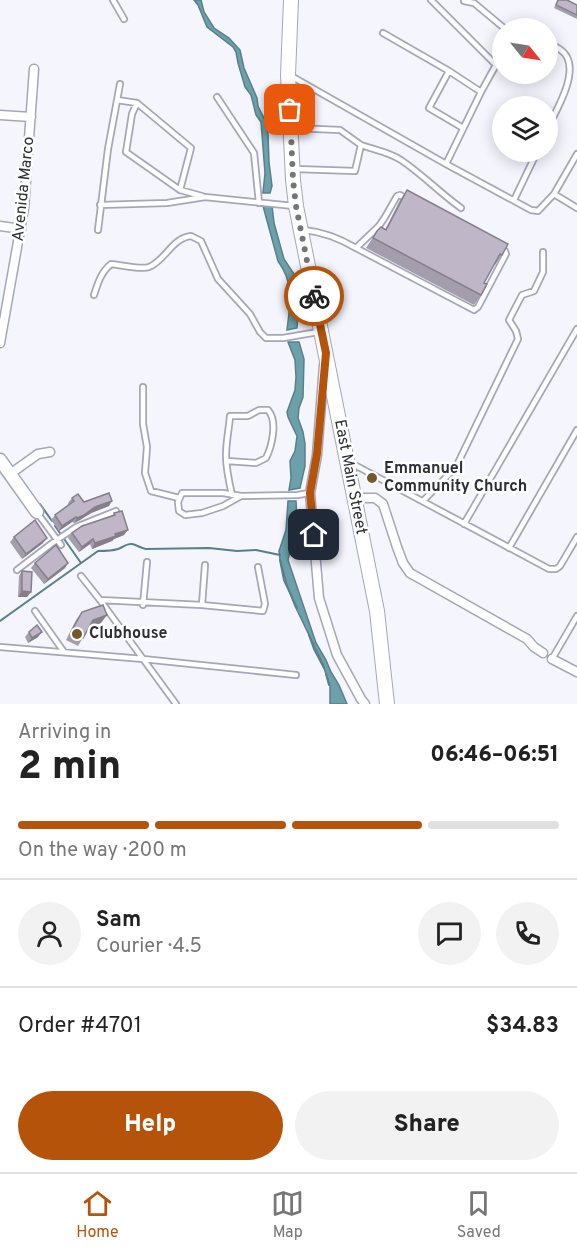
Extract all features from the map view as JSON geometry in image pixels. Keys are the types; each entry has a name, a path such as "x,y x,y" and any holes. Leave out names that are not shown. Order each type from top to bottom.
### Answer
{"main road":[{"name":"East Main Street","path":"291,0 288,75 296,206 377,611 387,704"}],"street":[{"name":"Avenida Marco","path":"0,343 24,208 34,69"},
{"path":"0,115 30,117"},
{"path":"0,226 21,229"},
{"path":"326,353 317,454 310,493 319,598 338,655 365,704"},
{"path":"10,474 39,454 50,452"},
{"path":"0,460 37,512"},
{"path":"354,498 375,498 383,504 396,547 410,573 527,639 543,653"},
{"path":"552,659 577,672"}],"lane":[{"path":"113,0 124,20"},
{"path":"431,0 492,60"},
{"path":"464,1 474,3 492,18"},
{"path":"383,33 481,92"},
{"path":"558,48 567,57 570,73 558,107"},
{"path":"449,71 429,108 463,128"},
{"path":"446,164 492,71"},
{"path":"288,75 531,210 538,211 554,195 575,162 577,154"},
{"path":"98,230 108,149 120,84"},
{"path":"218,97 254,153 259,203"},
{"path":"117,100 137,103 190,148 180,190"},
{"path":"137,103 132,114 126,152 180,190 205,197 296,206"},
{"path":"291,128 340,130 361,145 385,152 400,160 461,208"},
{"path":"293,169 355,171 361,145"},
{"path":"514,200 532,162"},
{"path":"356,248 385,217 397,196 400,195 415,203"},
{"path":"554,195 577,208"},
{"path":"100,205 167,203 205,197"},
{"path":"301,230 333,236 474,310 478,308 506,254 493,244"},
{"path":"94,295 99,279 111,264 145,268 152,266 180,239 194,236 201,241 218,279 244,306 260,332 267,338 283,338 321,331"},
{"path":"423,501 456,467 518,339 509,320 522,295 534,291 543,273 543,252"},
{"path":"464,524 577,329"},
{"path":"143,387 143,424 147,447 144,473 151,491 179,498"},
{"path":"227,461 256,463 266,458 274,424 273,415 268,410 259,410 248,416 230,416 226,454 231,495"},
{"path":"509,548 577,430"},
{"path":"346,460 549,570 560,566 577,537"},
{"path":"241,496 223,506 202,513 185,515 179,511 178,502 182,494 196,492 241,496 289,496 310,493"},
{"path":"37,512 61,545"},
{"path":"17,570 76,527 116,512"},
{"path":"143,603 147,562"},
{"path":"202,605 205,565"},
{"path":"100,600 202,605 263,611 265,604 258,567"},
{"path":"81,576 176,704"},
{"path":"35,611 64,652"},
{"path":"552,659 577,616"},
{"path":"0,647 296,675"}],"water":[{"path":"194,0 201,0 204,12 214,28 229,38 240,50 244,68 266,122 272,186 270,193 263,193 265,173 261,122 256,115 251,95 245,87 236,52 233,47 207,27"},
{"path":"263,206 272,206 274,223 284,259 296,277 299,301 297,328 287,330 289,286 278,261"},
{"path":"288,342 299,342 304,359 303,397 298,418 305,444 305,466 300,488 289,490 290,461 295,451 297,436 287,412 295,390 296,377 295,360"},
{"path":"288,501 296,501 297,521 288,560 316,643 347,704 330,704 330,686 322,662 287,585 279,551 286,530"}],"building":[{"path":"558,0 567,0 577,5 577,15 556,5"},
{"path":"407,190 508,244 484,283 487,284 481,295 373,238 381,227 386,230"},
{"path":"109,493 112,501 95,507 62,526 55,515 74,501 72,498 78,494 84,502"},
{"path":"122,511 128,530 115,534 116,536 95,543 93,539 82,547 72,533 82,526"},
{"path":"35,520 47,538 26,554 14,537"},
{"path":"56,545 68,563 48,579 35,563"},
{"path":"22,571 32,572 31,592 22,591"},
{"path":"103,605 107,615 93,620 83,638 71,632 82,612"},
{"path":"37,625 42,632 32,638 29,632"}],"waterway":[{"path":"40,504 52,521"},
{"path":"55,526 81,563"},
{"path":"0,621 98,551 116,550 134,544 146,549 256,550 280,555"},
{"path":"280,560 284,580 297,608"},
{"path":"309,635 324,668"},
{"path":"326,674 329,685"}],"way so far":[{"path":"290,110 296,206 314,296"}],"place":[{"name":"Emmanuel Community Church","path":"372,478"},
{"name":"Clubhouse","path":"77,634"}],"route":[{"path":"314,296 326,353 317,454 310,493 314,535"}]}
